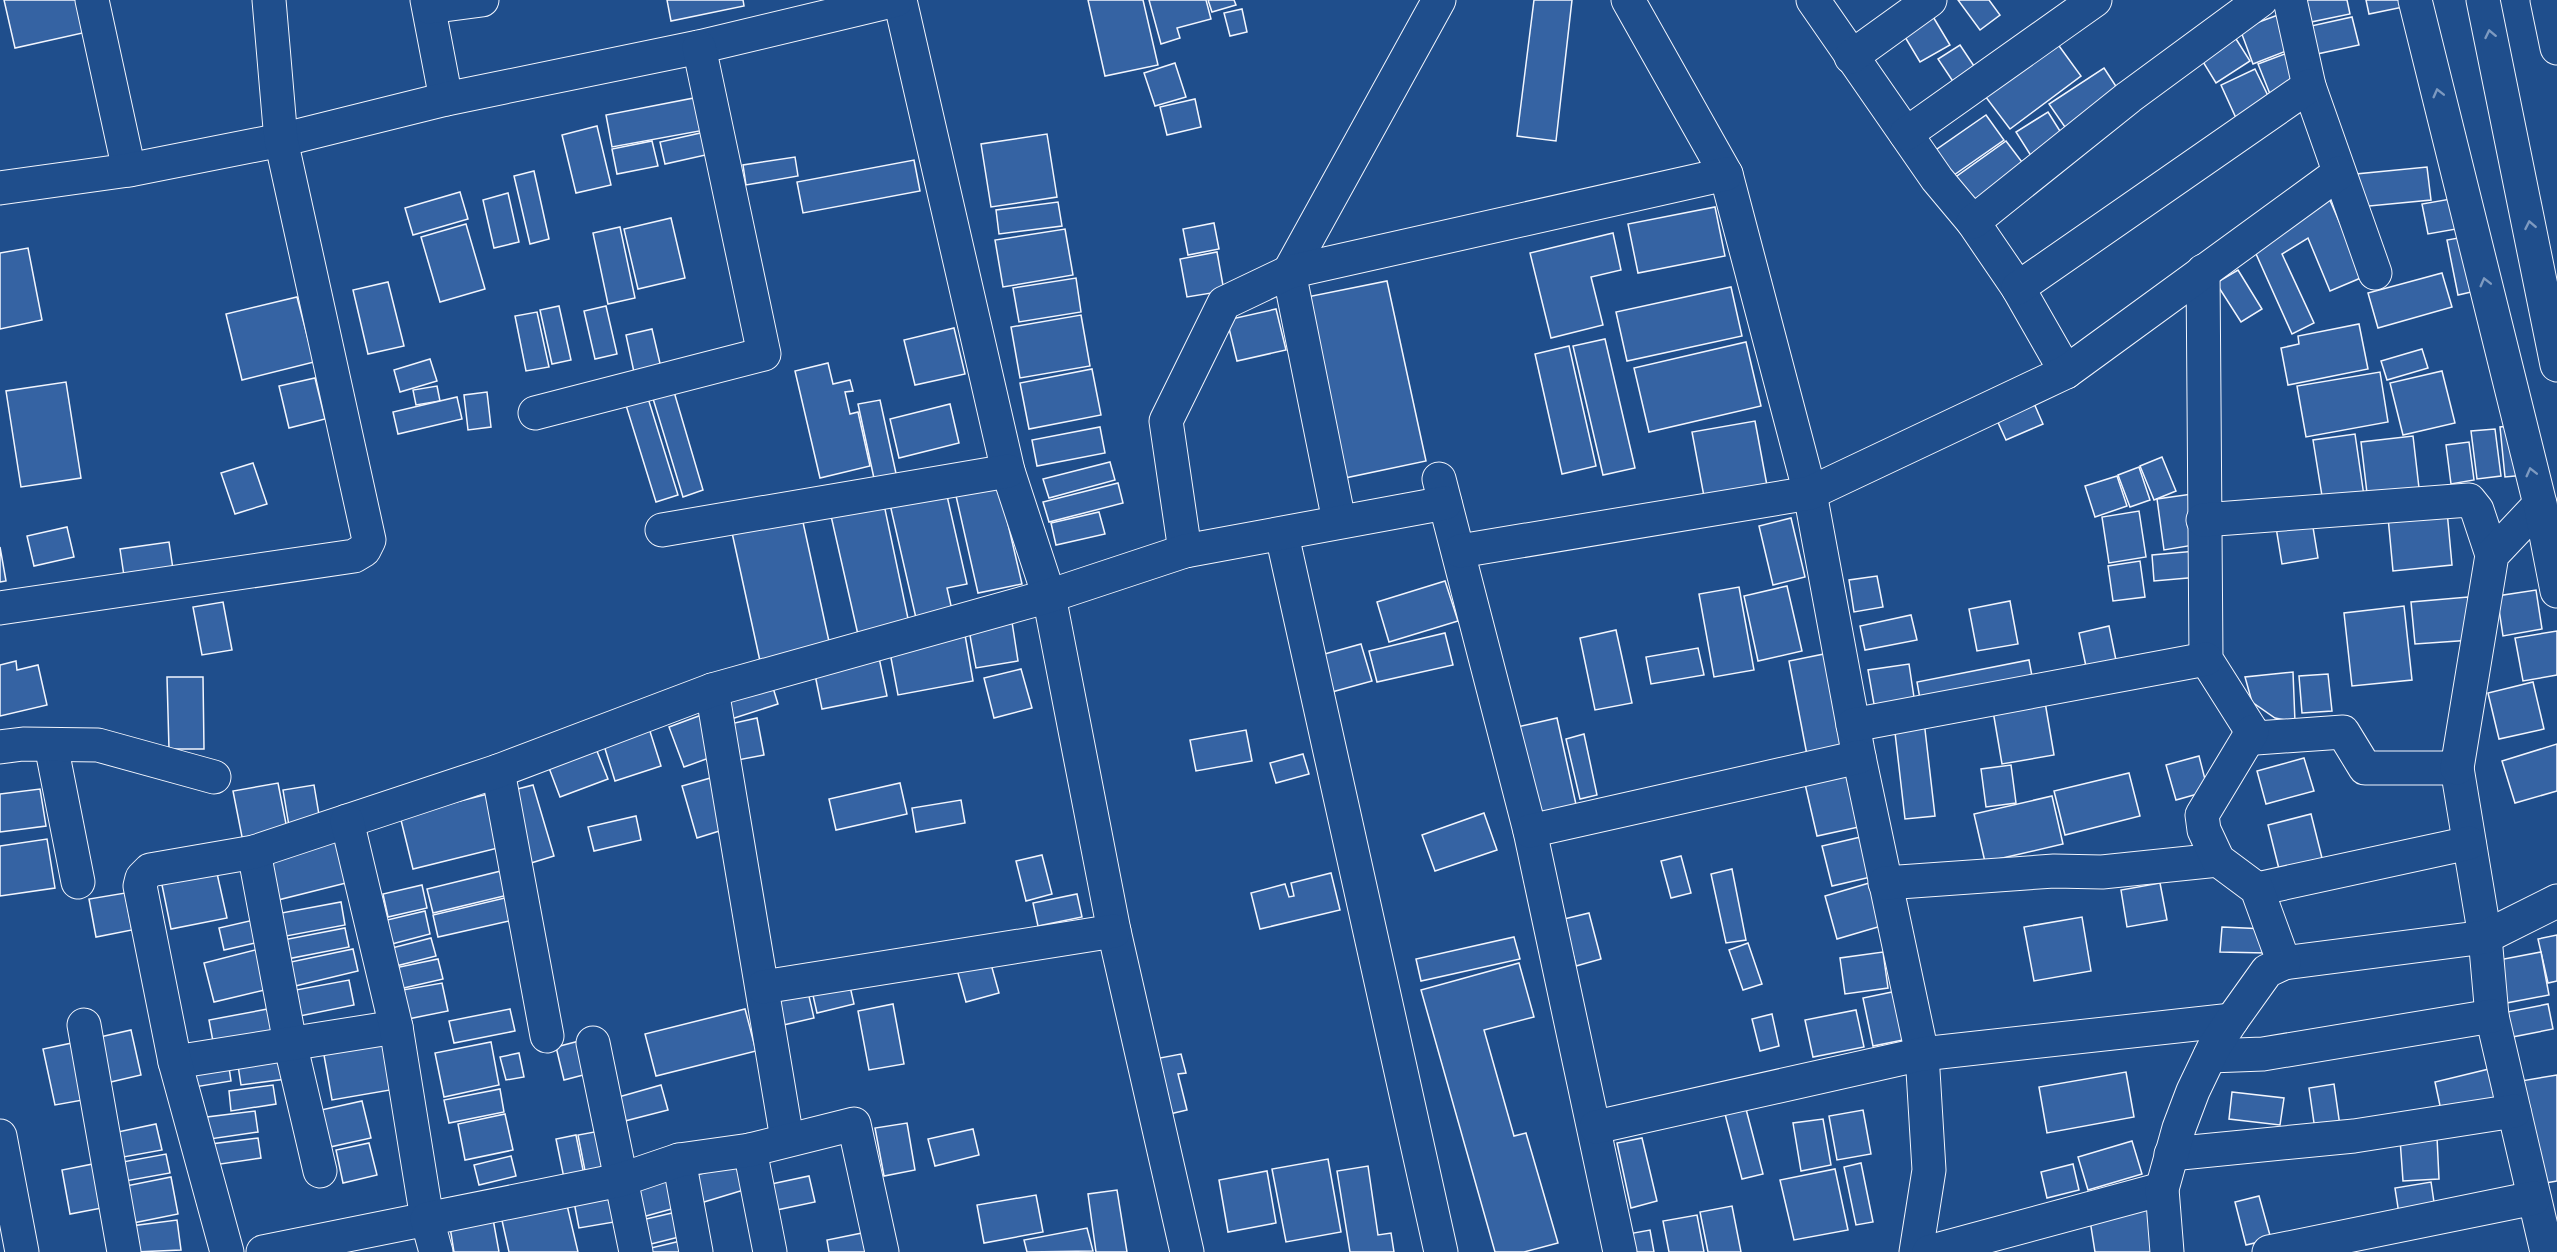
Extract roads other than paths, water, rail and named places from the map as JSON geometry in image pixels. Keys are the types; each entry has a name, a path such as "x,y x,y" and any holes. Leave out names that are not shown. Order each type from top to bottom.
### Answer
{"street":[{"path":"92,0 129,170"},
{"path":"0,608 354,556 364,550 369,540 281,140 269,0"},
{"path":"446,99 428,4 483,0"},
{"path":"0,188 129,170 281,140 446,99 699,47 809,10 898,0 1008,471 1048,596 1114,932 1187,1252"},
{"path":"1339,521 1289,272 1439,0"},
{"path":"1628,0 1726,174 1810,494 1852,725 1922,1054 1929,1170 1916,1252"},
{"path":"1813,0 1937,179 1973,222 2018,288 2066,372"},
{"path":"1851,57 1930,0"},
{"path":"1906,134 2095,0"},
{"path":"1973,222 2129,97 2261,0"},
{"path":"2290,0 2310,86 2375,273"},
{"path":"2415,0 2540,504 2557,591"},
{"path":"2483,0 2557,365"},
{"path":"2547,0 2557,48"},
{"path":"536,412 764,354 699,47"},
{"path":"2018,288 2310,86"},
{"path":"1460,551 1810,494 2066,372 2339,173"},
{"path":"1185,551 1166,421 1224,303 1289,272 1726,174"},
{"path":"2203,270 2206,659 2256,738 2343,732 2365,768 2457,768"},
{"path":"662,530 1008,471"},
{"path":"220,1251 175,1062 140,886 142,878 150,870 254,852 498,771 712,690 1048,596 1185,551 1282,535 1442,491 1460,551 1530,831 1596,1127 1612,1251"},
{"path":"2204,520 2469,500 2477,510 2492,555 2457,768 2485,937 2493,1016 2547,1252"},
{"path":"2492,555 2540,504"},
{"path":"1282,535 1441,1252"},
{"path":"1852,725 2206,659"},
{"path":"712,690 787,1139"},
{"path":"2252,732 2202,815 2204,831 2218,860 2258,889 2284,963"},
{"path":"51,745 78,882"},
{"path":"0,747 98,745 214,777"},
{"path":"1530,831 1859,757"},
{"path":"498,771 547,1036"},
{"path":"347,821 396,1027 435,1252"},
{"path":"2258,889 2469,843"},
{"path":"254,852 290,1042 320,1172"},
{"path":"1885,883 2054,871 2102,872 2218,860"},
{"path":"2167,1252 2162,1190 2179,1128 2210,1056 2267,971 2284,963 2485,937 2557,901"},
{"path":"763,987 1114,932"},
{"path":"2210,1056 2263,1054 2493,1016"},
{"path":"1596,1127 1922,1054 2232,1020"},
{"path":"84,1025 124,1252"},
{"path":"175,1062 396,1027"},
{"path":"593,1043 636,1252"},
{"path":"2171,1154 2354,1136 2514,1111"},
{"path":"263,1252 620,1180 679,1160 750,1150 854,1124 882,1252"},
{"path":"0,1136 22,1252"},
{"path":"750,1150 771,1252"},
{"path":"679,1160 696,1252"},
{"path":"1929,1252 2162,1190"},
{"path":"2269,1252 2534,1198"}]}
